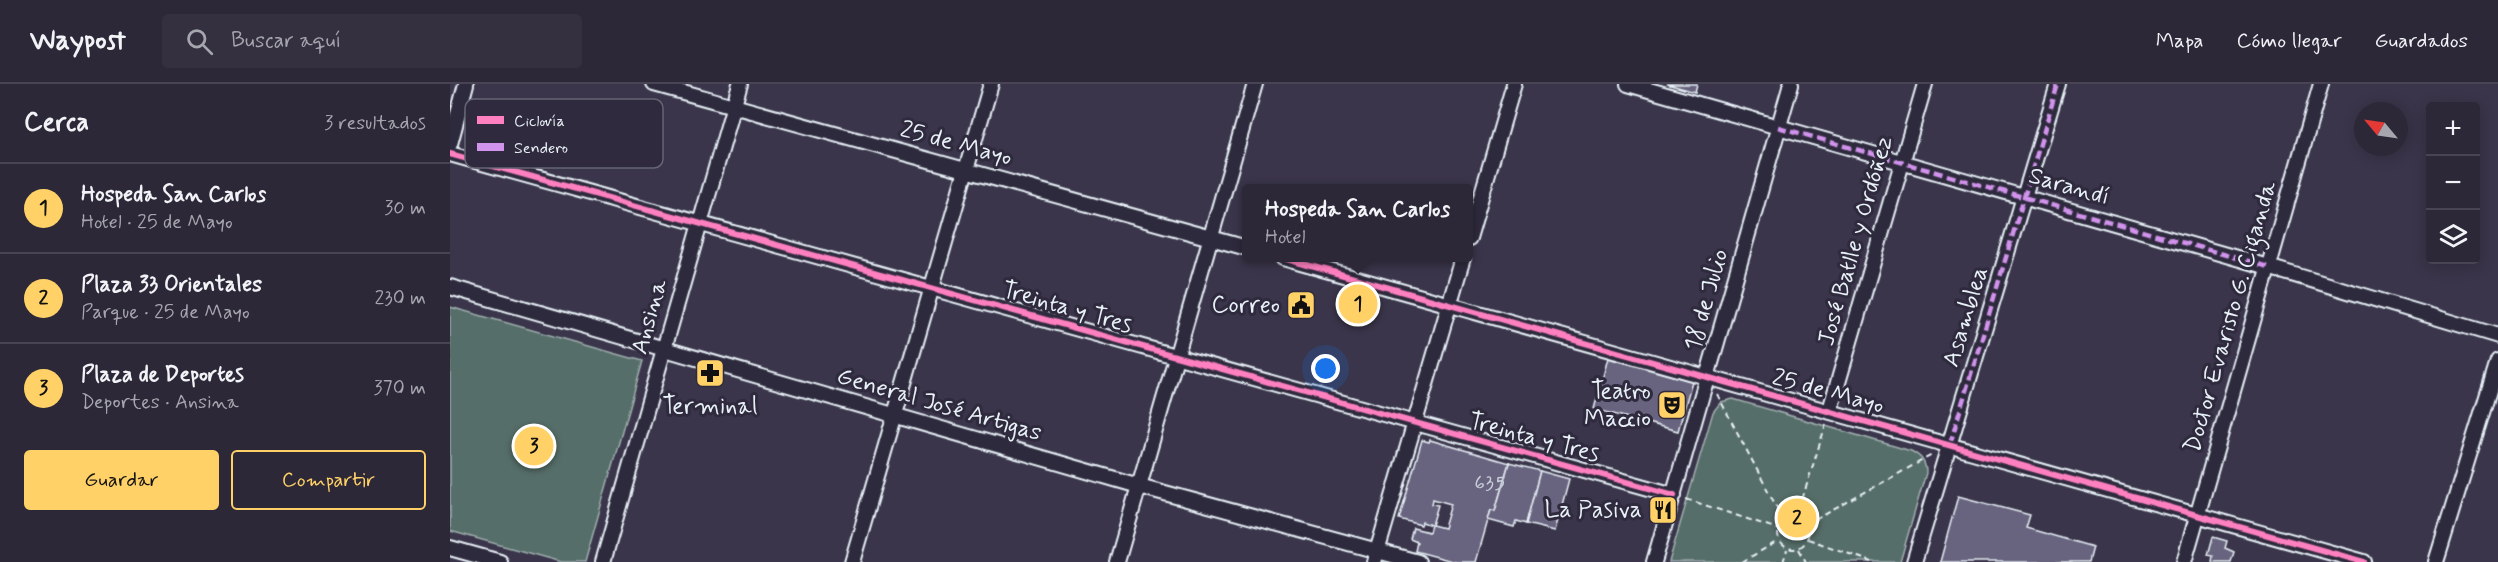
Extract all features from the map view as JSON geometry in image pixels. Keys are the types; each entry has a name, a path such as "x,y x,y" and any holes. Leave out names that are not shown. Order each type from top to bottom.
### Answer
{"street":[{"path":"450,144 466,84"},
{"name":"25 de Mayo","path":"654,84 1242,247"},
{"name":"Ansina","path":"603,562 740,84"},
{"path":"852,562 991,84"},
{"path":"1117,562 1255,84"},
{"path":"1473,224 1514,84"},
{"name":"Sarandí","path":"1628,84 2268,267 2498,336"},
{"name":"18 de Julio","path":"1654,562 1791,84"},
{"name":"José Batlle y Ordóñez","path":"1830,410 1925,84"},
{"name":"Asamblea","path":"1914,562 2058,84"},
{"name":"Doctor Evaristo G. Ciganda","path":"2184,562 2321,84"},
{"name":"Treinta y Tres","path":"450,154 465,158"},
{"name":"Treinta y Tres","path":"500,168 1674,495"},
{"name":"25 de Mayo","path":"1298,262 2364,562"},
{"path":"1376,556 1462,262"},
{"name":"General José Artigas","path":"450,287 1376,556 1418,562"},
{"path":"2436,562 2498,362"},
{"path":"450,548 500,562"}],"path":[{"path":"1708,378 1785,521"},
{"path":"1796,519 1830,410"},
{"path":"1806,525 1950,444"},
{"path":"1674,495 1778,529"},
{"path":"1806,525 1796,519 1785,521 1778,529 1778,541 1787,549 1799,549 1808,540"},
{"path":"1806,525 1808,540"},
{"path":"1808,540 1872,562"},
{"path":"1742,562 1778,541"},
{"path":"1783,562 1787,549"},
{"path":"1799,549 1806,562"}],"green space":[{"path":"450,307 642,361 585,562 561,562 450,531"},
{"path":"1733,399 1911,451 1920,457 1926,473 1900,562 1669,562 1713,412 1721,402"}],"building":[{"path":"1667,84 1697,84 1695,92"},
{"path":"1608,358 1692,381 1678,431 1594,409"},
{"path":"1422,440 1429,442 1430,440 1509,463 1495,511 1491,510 1476,562 1456,562 1415,551 1417,542 1410,539 1413,528 1429,532 1431,525 1422,522 1421,525 1399,519","holes":["1433,499 1451,504 1444,528 1432,525 1438,505 1432,504"]},
{"path":"1509,463 1540,471 1526,524 1516,521 1514,527 1488,520 1491,510 1495,511"},
{"path":"1540,471 1569,479 1555,531 1526,524"},
{"path":"1958,496 2030,515 2026,528 2093,547 2089,562 1940,562"},
{"path":"2213,537 2227,541 2225,548 2234,552 2231,562 2212,562 2213,556 2208,555"}],"marked path":[{"path":"1950,444 2058,84"},
{"path":"1778,127 2268,267"}],"cycle path":[{"path":"450,154 465,158"},
{"path":"500,168 1674,495"},
{"path":"1297,262 2364,562"}],"place":[{"name":"Hospeda San Carlos","path":"1358,304"},
{"name":"Correo","path":"1301,305"},
{"name":"Terminal","path":"710,373"},
{"name":"Teatro Maccio","path":"1672,405"},
{"name":"Plaza de Deportes","path":"534,446"},
{"name":"La Pasiva","path":"1663,510"},
{"name":"Plaza 33 Orientales","path":"1797,518"}]}
